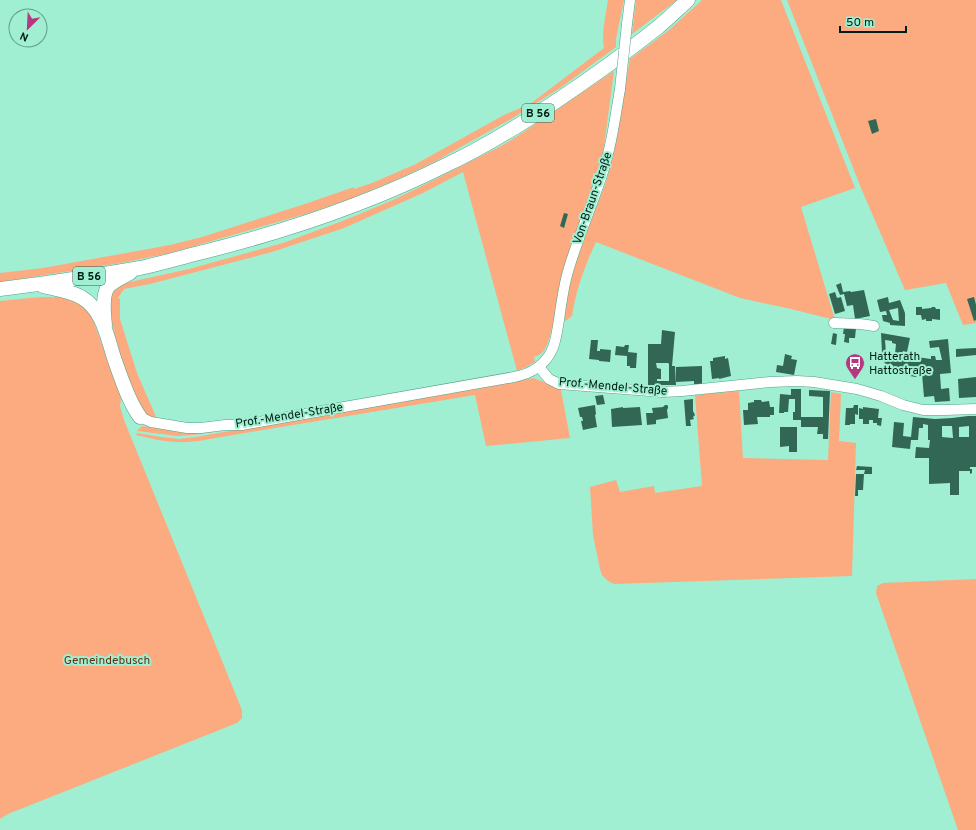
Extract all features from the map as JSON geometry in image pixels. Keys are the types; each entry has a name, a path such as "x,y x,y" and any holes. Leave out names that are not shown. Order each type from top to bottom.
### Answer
{"highway":[{"name":"B 56","path":"0,289 36,285 141,268 235,244 304,223 361,203 447,165 528,119 573,90 658,27 688,0"},
{"path":"104,326 104,295 108,286 141,268"},
{"path":"36,285 80,297 94,309 104,326 130,400 140,417"}],"street":[{"name":"Von-Braun-Straße","path":"539,367 547,358 554,343 563,296 575,248 601,178 610,147 620,89 626,24 630,0"},
{"path":"834,323 874,326"},
{"name":"Prof.-Mendel-Straße","path":"140,417 151,422 187,428 242,425 518,376 532,372 539,367 549,379 559,384 663,392 770,382 814,382 857,389 903,405 923,410 976,409"}],"green space":[{"path":"608,0 624,0 616,39 616,47 560,88 511,119 434,162 400,178 352,198 309,213 170,253 121,263 0,282 0,273 43,268 170,245 202,237 354,187 354,189 372,183 416,164 504,115 530,104 604,48 603,30"},
{"path":"636,0 677,0 632,34"},
{"path":"702,0 781,0 855,188 801,207 835,320 740,298 596,242 581,278 572,316 563,321 576,259 604,188 611,164 630,59 669,30"},
{"path":"787,0 976,0 976,323 963,325 946,283 905,290 861,188"},
{"path":"614,71 602,161 562,274 555,316 546,348 542,353 534,357 535,362 517,371 463,172 423,193 344,228 272,252 150,284 124,289 118,298 120,299 120,319 137,373 157,419 142,412 121,357 109,312 109,292 121,284 189,269 283,243 393,200 503,145"},
{"name":"Gemeindebusch","path":"40,297 63,297 73,299 89,309 120,394 120,406 124,420 242,710 242,718 237,723 8,814 0,819 0,301"},
{"path":"533,378 558,387 561,390 570,438 486,446 475,395 196,441 183,442 156,440 136,435 137,433 179,439 196,437"},
{"path":"739,391 743,458 828,460 831,392 841,394 839,441 856,443 852,576 614,584 608,581 602,575 600,569 593,535 590,487 616,480 620,492 654,486 655,493 702,486 695,395"},
{"path":"142,426 182,431 222,431 178,436 137,431"},
{"path":"976,579 976,830 958,830 876,593 877,586 883,583"}],"building":[{"path":"876,119 879,131 872,134 868,121"},
{"path":"564,213 568,214 564,228 560,226"},
{"path":"841,283 843,292 864,290 870,316 855,319 853,305 847,306 844,294 840,295 836,285"},
{"path":"835,292 837,298 841,297 845,311 835,314 829,294"},
{"path":"888,297 889,303 900,300 905,313 905,326 890,325 890,323 883,321 882,315 887,315 886,311 880,312 877,300","holes":["898,308 899,321 893,320 889,310"]},
{"path":"974,297 976,305 976,320 974,321 967,299"},
{"path":"916,307 922,307 922,309 935,307 936,309 940,309 940,320 922,320 921,315 916,315"},
{"path":"844,327 856,328 855,338 849,338 849,343 844,342"},
{"path":"662,330 675,332 672,366 675,366 676,385 648,385 648,344 661,344","holes":["656,363 668,363 669,381 657,381 657,379 661,379 661,369 657,368"]},
{"path":"833,333 837,334 836,345 831,344"},
{"path":"881,333 910,338 907,352 903,351 902,355 931,359 931,356 935,356 936,360 942,360 939,347 930,348 929,341 948,339 951,373 940,374 941,389 949,388 950,401 935,402 934,396 924,397 922,374 917,375 916,377 892,373 893,365 885,364 882,353","holes":["885,340 892,341 892,343 896,344 895,354 886,353"]},
{"path":"591,340 598,340 597,351 600,351 600,349 611,350 610,362 589,359"},
{"path":"625,345 629,345 628,352 637,353 636,368 630,368 630,366 627,366 627,356 615,355 616,346 624,347"},
{"path":"976,348 976,355 956,357 956,349"},
{"path":"785,354 792,356 791,359 797,360 794,375 776,372 777,365 783,366"},
{"path":"725,356 725,359 728,358 731,376 712,379 710,361 713,361 713,358"},
{"path":"702,366 702,384 694,384 694,381 676,382 676,367"},
{"path":"976,377 976,397 959,398 958,379"},
{"path":"791,389 801,389 801,417 823,417 823,397 809,396 809,390 830,391 828,439 823,439 823,434 817,434 818,427 801,427 801,420 793,420 793,412 795,412 795,399 789,399 788,412 779,413 780,394 791,395"},
{"path":"603,395 605,404 597,405 595,396"},
{"path":"693,399 694,419 690,420 691,426 686,426 684,400"},
{"path":"754,400 761,400 762,402 769,401 770,407 774,407 774,415 770,415 770,417 757,417 758,424 744,425 743,410 748,410 748,403 754,402"},
{"path":"595,405 597,427 583,430 581,421 583,421 582,417 580,417 578,408"},
{"path":"665,405 668,406 668,418 656,420 656,424 647,425 646,413 653,413 652,408 663,407"},
{"path":"854,405 858,405 858,415 855,414 855,424 845,425 846,408 853,408"},
{"path":"640,407 642,425 612,427 611,409"},
{"path":"863,407 879,409 878,418 882,418 881,426 877,425 877,423 873,423 873,420 869,420 869,424 863,424 863,419 859,419 859,408 863,409"},
{"path":"976,416 976,467 970,467 970,469 972,469 972,473 970,474 970,471 959,471 959,495 950,495 950,483 929,484 929,458 915,458 916,447 929,448 930,440 928,440 928,425 923,424 923,428 919,428 918,440 911,440 910,449 892,447 894,422 904,423 903,436 911,437 913,417 935,419","holes":["942,426 952,426 953,438 942,437","969,426 969,437 959,437 959,427"]},
{"path":"780,427 797,427 797,452 789,452 789,446 780,447"},
{"path":"857,466 872,467 872,474 864,474 865,470 856,470"},
{"path":"856,474 864,474 863,490 858,490 858,496 855,496"}],"place":[{"name":"Hatterath Hattostraße","path":"855,380"}]}
